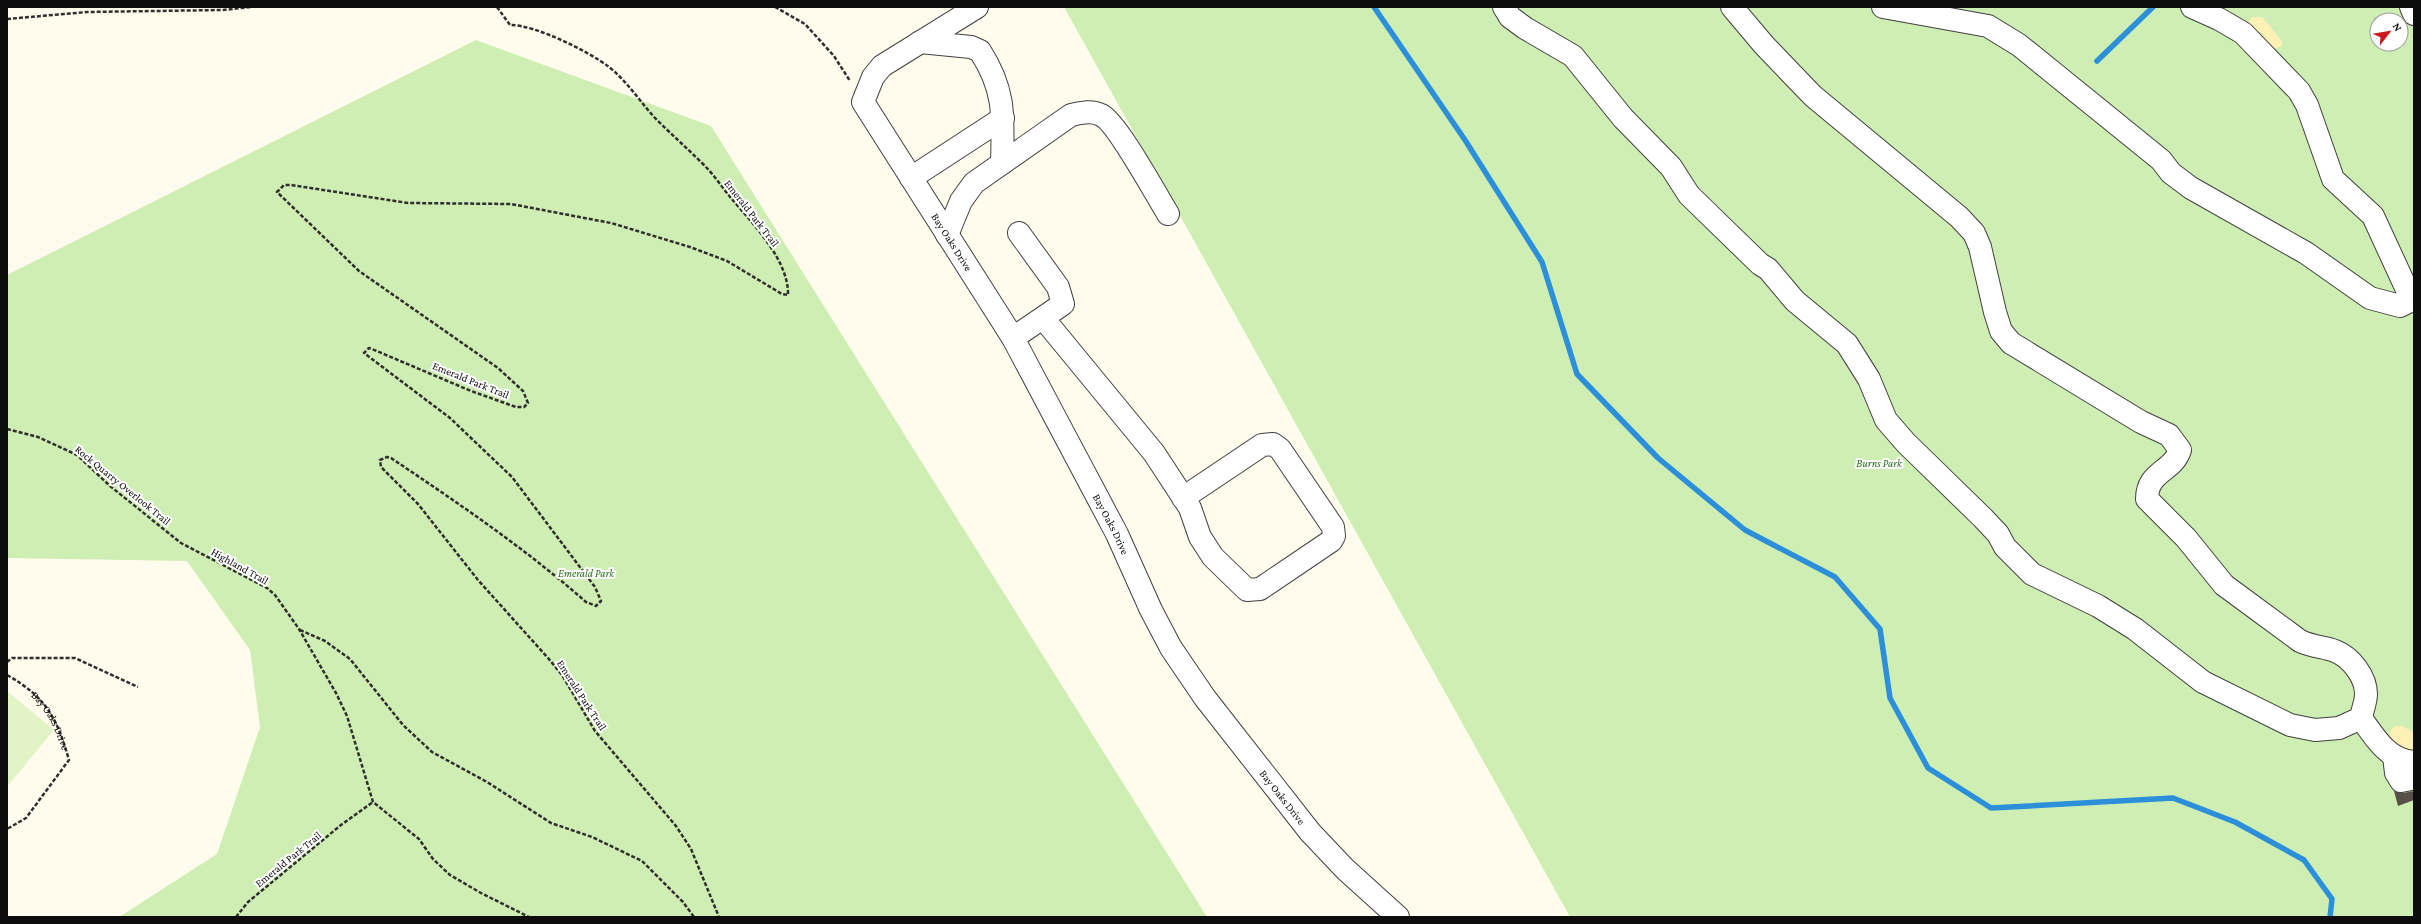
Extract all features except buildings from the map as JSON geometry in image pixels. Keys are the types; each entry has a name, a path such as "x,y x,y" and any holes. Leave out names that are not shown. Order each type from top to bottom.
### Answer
{"street":[{"path":"863,102 873,77 882,66 977,7"},
{"path":"1504,7 1510,17 1525,28 1573,56 1623,118 1671,167 1689,195 1760,264 1768,269 1795,301 1847,344 1869,379 1886,420 1906,443 1983,518 1998,534 2005,547 2032,574 2098,606 2129,625 2203,682 2290,725 2315,730 2339,728 2360,718"},
{"path":"1732,7 1764,45 1813,96 1959,217 1974,233 1980,247 1995,312 2002,331 2011,343 2141,422 2169,435 2175,441 2180,450 2178,456 2173,464 2152,480 2147,489 2148,499 2186,538 2224,585 2300,641 2313,647 2334,650 2353,665 2363,680 2366,694 2360,718"},
{"path":"1883,7 1988,26 2019,45 2161,160 2171,173 2191,188 2306,252 2370,298 2400,306 2408,302 2408,292 2374,216 2333,179 2307,105 2299,91 2266,55 2243,33 2219,18 2192,7"},
{"path":"2411,7 2414,14"},
{"path":"920,42 971,47 980,51 1000,92 1003,118 1002,163"},
{"name":"Bay Oaks Drive","path":"863,102 1013,338 1117,534 1151,610 1171,648 1205,698 1310,832 1345,869 1398,917"},
{"path":"947,235 961,201 974,183 1071,115 1086,112 1102,115 1115,128 1168,214"},
{"path":"911,178 1003,118"},
{"path":"1013,338 1064,304 1058,287 1019,233"},
{"path":"1043,318 1154,453 1183,498 1190,508 1200,537 1213,558 1247,590 1260,589 1331,541 1334,536 1333,527 1280,449 1273,444 1262,445 1183,498"},
{"path":"2360,718 2389,754 2404,759 2396,773 2401,781 2411,779 2414,774"}],"path":[{"path":"7,19 87,12 208,11 251,7"},
{"name":"Emerald Park Trail","path":"497,7 510,25 520,25 572,46 609,67 625,81 679,143 705,165 762,235 782,267 788,284 788,294 782,294 727,261 690,247 611,223 560,212 511,204 408,203 291,185 284,185 277,192 359,271 498,368 523,390 528,403 524,407 516,407 471,391 372,349 369,348 364,353 450,418 512,477 595,587 601,601 596,606 586,602 504,537 434,487 391,458 387,457 380,460 381,467 418,504 478,580 562,675 595,731 676,826 691,849 718,917"},
{"path":"775,7 805,24 834,56 863,102"},
{"name":"Rock Quarry Overlook Trail","path":"7,429 38,437 77,455 110,486 181,543"},
{"name":"Highland Trail","path":"181,543 267,588 275,595 299,629"},
{"path":"299,629 347,716 373,802 419,839 433,859 450,875 481,893 529,917"},
{"path":"299,629 325,641 350,659 403,725 432,752 487,782 551,823 592,837 642,861 683,902 694,917"},
{"path":"7,662 12,658 75,658 138,687"},
{"name":"Bay Oaks Drive","path":"7,675 41,699 60,730 69,760 26,818 7,829"},
{"name":"Emerald Park Trail","path":"236,917 248,902 341,825 373,802"}],"green space":[{"name":"Burns Park","path":"1064,7 2414,7 2414,917 1570,917"},
{"name":"Emerald Park","path":"476,40 711,126 1207,917 119,917 217,854 260,727 250,650 187,561 7,558 7,275"},
{"path":"7,691 54,730 7,787"}],"sand":[{"path":"2253,17 2262,17 2282,41 2282,46 2273,49 2265,42 2263,33 2253,31 2248,22"},
{"path":"2395,726 2401,726 2414,732 2414,754 2410,754 2389,739 2390,732"}],"waterway":[{"path":"1374,7 1465,140 1542,262 1577,374 1658,458 1745,530 1835,577 1880,629 1890,698 1928,768 1991,808 2173,798 2235,822 2304,860 2332,899 2330,917"},
{"path":"2097,61 2153,7"}]}
